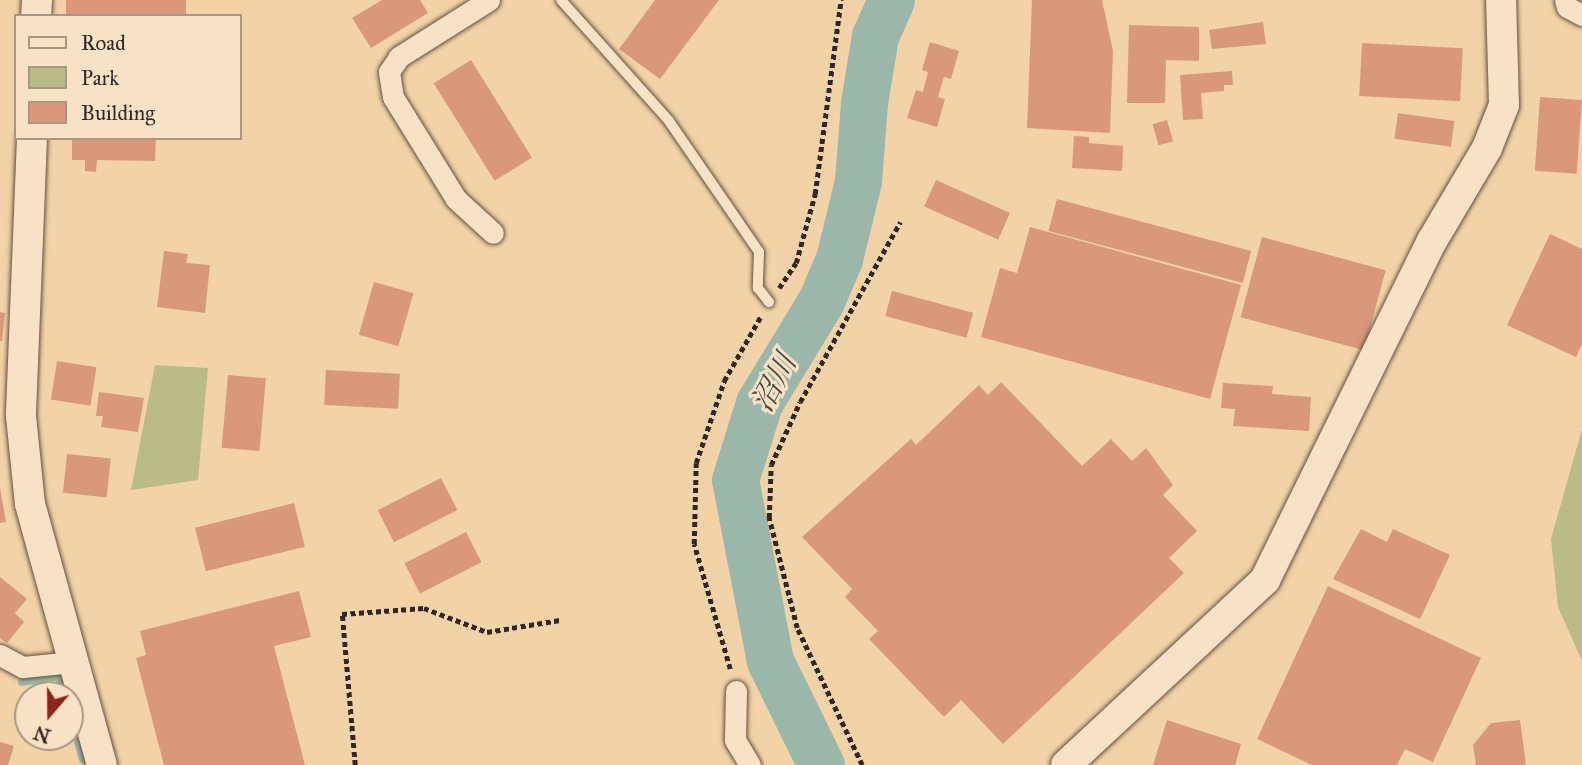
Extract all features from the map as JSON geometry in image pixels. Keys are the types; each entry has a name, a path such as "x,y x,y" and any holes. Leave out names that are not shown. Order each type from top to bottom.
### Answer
{"street":[{"path":"489,0 399,57 389,72 393,97 456,199 494,233"},
{"path":"1066,765 1265,580 1432,241 1487,148 1504,105 1501,0"},
{"path":"1565,0 1582,15"},
{"path":"32,140 21,416 30,503 103,765"},
{"path":"0,655 23,667 74,662"},
{"path":"736,691 734,733 750,765"}],"lane":[{"path":"561,0 684,143 759,252 758,288 769,302"}],"path":[{"path":"736,691 694,544 696,463 724,381 769,302 796,263 815,194 841,0"},
{"path":"862,765 797,628 769,518 771,465 800,402 900,222"},
{"path":"355,765 342,614 424,608 487,632 560,620"}],"green space":[{"path":"155,365 208,368 198,480 131,490"},
{"path":"1582,429 1582,661 1558,607 1551,539"}],"building":[{"path":"66,0 186,0 186,14 66,14"},
{"path":"382,0 420,0 428,13 371,48 352,18"},
{"path":"655,0 719,0 660,79 619,49"},
{"path":"1032,0 1102,0 1113,51 1110,133 1027,128"},
{"path":"1263,22 1266,44 1212,49 1209,30"},
{"path":"1129,25 1199,27 1199,61 1166,60 1165,103 1127,103"},
{"path":"930,42 959,51 951,79 944,77 938,97 945,99 937,127 907,118 916,90 923,92 928,72 922,70"},
{"path":"1362,43 1463,48 1460,101 1359,96"},
{"path":"471,60 532,158 495,181 434,83"},
{"path":"1232,71 1233,85 1224,85 1224,91 1201,93 1203,119 1183,120 1180,75"},
{"path":"1540,97 1582,100 1577,174 1535,171"},
{"path":"1398,113 1454,121 1451,147 1394,139"},
{"path":"1167,120 1173,141 1159,145 1153,124"},
{"path":"1074,136 1089,137 1089,143 1123,146 1122,171 1072,168"},
{"path":"72,140 156,140 155,161 97,160 96,172 85,171 85,160 72,160"},
{"path":"936,180 1010,213 998,239 924,206"},
{"path":"1057,199 1251,251 1243,283 1048,231"},
{"path":"1030,227 1241,285 1210,399 981,337 1000,268 1017,273"},
{"path":"1550,234 1582,249 1582,344 1576,357 1507,325"},
{"path":"1262,237 1386,270 1364,350 1241,317"},
{"path":"164,251 188,254 186,263 210,265 205,313 157,307"},
{"path":"374,282 413,293 398,346 359,335"},
{"path":"892,291 973,313 966,338 885,316"},
{"path":"0,312 5,313 2,341 0,341"},
{"path":"57,361 97,367 90,406 51,400"},
{"path":"326,370 400,374 398,409 324,405"},
{"path":"228,375 266,378 259,451 222,448"},
{"path":"1001,382 1082,466 1111,439 1132,461 1146,448 1173,485 1163,495 1197,531 1169,558 1184,573 1003,744 961,700 944,717 869,639 878,631 845,597 852,589 802,537 911,439 916,445 979,385 988,395"},
{"path":"1223,383 1273,386 1272,394 1311,397 1309,431 1233,426 1235,409 1221,408"},
{"path":"99,392 144,398 138,432 101,427 103,416 96,416"},
{"path":"67,454 111,459 107,497 63,493"},
{"path":"441,478 457,510 394,542 378,510"},
{"path":"0,488 6,522 0,523"},
{"path":"294,503 305,547 206,571 195,528"},
{"path":"1361,529 1387,542 1393,529 1450,555 1420,619 1333,579"},
{"path":"466,532 481,562 420,594 405,563"},
{"path":"0,577 27,599 15,613 24,622 7,643 0,638"},
{"path":"1328,586 1481,658 1433,762 1405,749 1397,765 1312,765 1257,739"},
{"path":"299,591 311,637 274,646 305,765 164,765 136,658 146,655 140,631"},
{"path":"1167,720 1241,744 1235,765 1153,765"},
{"path":"1520,720 1526,765 1476,765 1473,745 1491,723"},
{"path":"0,742 14,746 8,765 0,765"}],"waterway":[{"name":"沼川","path":"821,765 770,661 735,480 759,403 821,301 839,259 858,181 864,103 875,36 891,0"},
{"path":"28,681 59,676 61,681"},
{"path":"81,751 83,759"}]}
